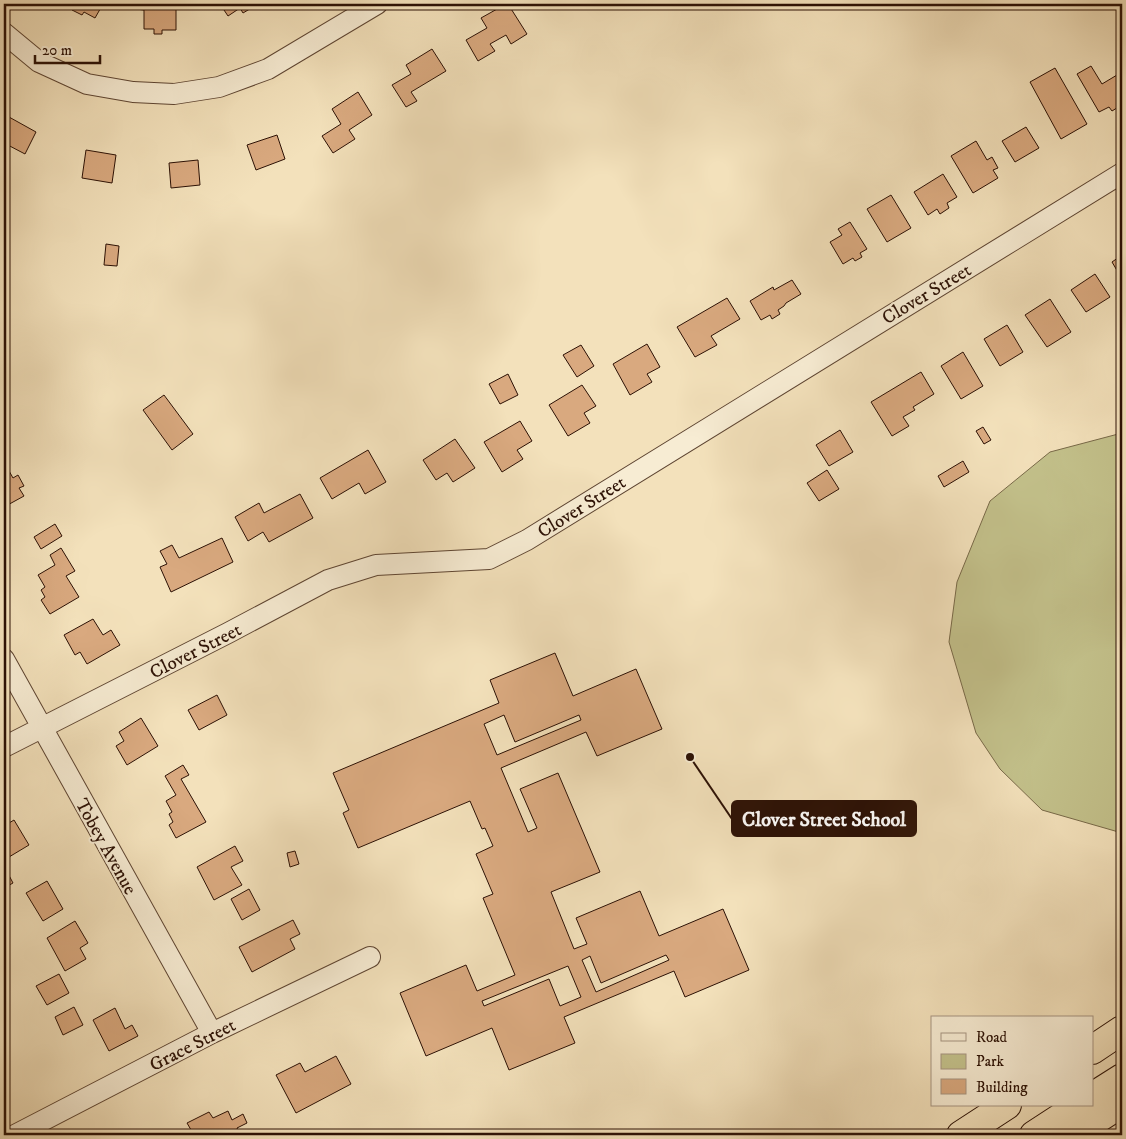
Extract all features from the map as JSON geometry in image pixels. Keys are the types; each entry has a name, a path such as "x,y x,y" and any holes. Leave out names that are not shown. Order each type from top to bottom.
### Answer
{"highway":[{"path":"1094,1049 1122,1030"},
{"path":"1094,1096 1122,1078"},
{"path":"1072,1135 1122,1103"},
{"path":"961,1135 1005,1106"},
{"path":"1034,1135 1078,1106"}],"street":[{"path":"4,34 39,62 87,84 133,92 174,94 219,87 268,69 377,4"},
{"name":"Clover Street","path":"4,748 228,634 328,580 376,565 489,559 519,544 1122,173"},
{"name":"Tobey Avenue","path":"4,658 212,1033"},
{"name":"Grace Street","path":"15,1135 212,1033 370,957"}],"green space":[{"path":"1122,433 1122,833 1042,810 1000,769 976,733 949,642 957,582 990,501 1050,452"}],"building":[{"path":"70,4 103,4 95,18 84,12 82,15 72,10 74,6"},
{"path":"136,4 176,6 176,30 162,30 162,34 154,34 154,29 144,29 144,10 136,9"},
{"path":"220,4 258,4 243,13 240,8 228,16"},
{"path":"508,4 527,34 511,44 506,35 490,44 495,51 478,61 466,40 487,28 481,18"},
{"path":"432,49 446,71 411,92 417,101 406,107 392,85 411,74 406,65"},
{"path":"1091,66 1102,84 1117,75 1122,85 1122,98 1117,101 1120,106 1112,111 1109,107 1099,112 1077,74"},
{"path":"1055,68 1087,124 1061,139 1030,82"},
{"path":"358,92 372,115 349,130 355,139 333,153 322,136 341,124 332,109"},
{"path":"9,117 36,132 25,154 4,143 4,127"},
{"path":"1026,127 1039,148 1015,162 1002,141"},
{"path":"277,135 285,159 256,170 247,145"},
{"path":"976,141 987,160 992,157 998,168 993,170 998,178 973,193 951,156"},
{"path":"86,150 116,155 112,183 82,178"},
{"path":"198,160 200,185 171,188 169,163"},
{"path":"943,174 957,197 947,203 949,208 940,214 937,209 928,215 914,192"},
{"path":"891,195 911,228 887,242 867,209"},
{"path":"850,222 867,249 860,253 862,257 855,261 853,258 843,264 830,242 842,235 838,229"},
{"path":"106,244 119,246 117,266 104,265"},
{"path":"1122,255 1122,279 1112,262"},
{"path":"1095,274 1110,297 1086,312 1071,290"},
{"path":"792,280 801,294 778,310 780,314 772,319 770,315 761,320 750,301 773,287 774,290"},
{"path":"727,298 740,319 711,336 717,345 695,357 677,327"},
{"path":"1050,299 1071,332 1047,347 1025,315"},
{"path":"1007,325 1023,352 1000,366 984,339"},
{"path":"647,344 660,367 647,374 652,382 630,395 613,364"},
{"path":"581,345 594,366 577,377 563,355"},
{"path":"963,352 983,386 961,399 941,366"},
{"path":"921,372 934,394 913,407 915,410 903,417 909,426 892,436 871,402"},
{"path":"508,374 518,395 500,404 489,384"},
{"path":"582,385 596,406 584,413 590,423 568,436 549,405"},
{"path":"164,395 193,434 172,450 143,410"},
{"path":"520,421 532,441 517,450 523,459 502,472 484,442"},
{"path":"983,427 991,440 984,444 976,431"},
{"path":"840,430 853,452 829,466 816,445"},
{"path":"455,439 475,468 453,482 447,473 436,480 423,460"},
{"path":"368,450 386,482 365,494 359,483 332,499 320,478"},
{"path":"963,461 969,472 944,487 938,476"},
{"path":"4,462 13,478 18,475 24,486 19,488 24,496 4,507"},
{"path":"827,470 839,489 819,501 807,483"},
{"path":"300,494 313,518 269,542 263,532 248,541 235,517 259,503 264,513"},
{"path":"55,524 62,536 41,549 34,537"},
{"path":"222,538 233,562 171,592 160,567 167,564 160,551 172,545 179,558"},
{"path":"61,548 75,571 66,576 79,597 50,614 41,600 45,597 41,590 45,587 38,575 55,565 50,555"},
{"path":"93,619 103,635 111,630 120,645 87,664 80,652 75,655 64,635"},
{"path":"555,653 573,696 636,669 662,729 597,756 586,732 501,768 528,832 537,828 520,789 558,773 600,872 551,892 574,949 587,944 576,918 640,891 659,936 723,909 749,970 685,997 674,971 564,1017 575,1043 509,1070 492,1028 426,1056 400,993 466,965 477,991 515,975 483,898 493,894 476,854 493,846 485,828 482,829 470,801 358,848 343,813 349,810 333,773 499,703 490,680","holes":["504,715 515,742 579,715 581,720 497,755 484,724","666,955 669,960 596,992 582,960 590,956 601,983","568,966 581,997 560,1006 549,979 484,1006 482,1001"]},
{"path":"217,695 227,715 199,730 188,710"},
{"path":"141,718 158,746 127,765 116,746 124,741 119,732"},
{"path":"183,765 189,775 181,779 206,822 176,838 169,825 173,822 169,814 172,812 166,801 176,795 165,776"},
{"path":"14,820 29,845 9,857 4,848 4,826"},
{"path":"235,846 243,861 231,867 242,885 214,900 197,867"},
{"path":"295,851 299,864 290,867 287,853"},
{"path":"4,866 13,883 4,888"},
{"path":"47,881 63,909 43,921 26,893"},
{"path":"249,889 260,910 242,920 231,899"},
{"path":"293,920 300,934 290,939 295,949 252,972 239,947"},
{"path":"75,921 88,943 80,948 86,959 65,971 47,938"},
{"path":"59,974 69,993 47,1005 36,986"},
{"path":"74,1007 83,1025 63,1035 55,1017"},
{"path":"115,1008 125,1029 132,1025 138,1036 109,1051 93,1020"},
{"path":"336,1056 351,1084 296,1113 276,1075 300,1063 305,1072"},
{"path":"228,1111 232,1120 243,1114 247,1123 237,1128 239,1133 235,1135 194,1135 187,1123 209,1112 213,1118"}],"place":[{"name":"Clover Street School","path":"690,757"}]}
